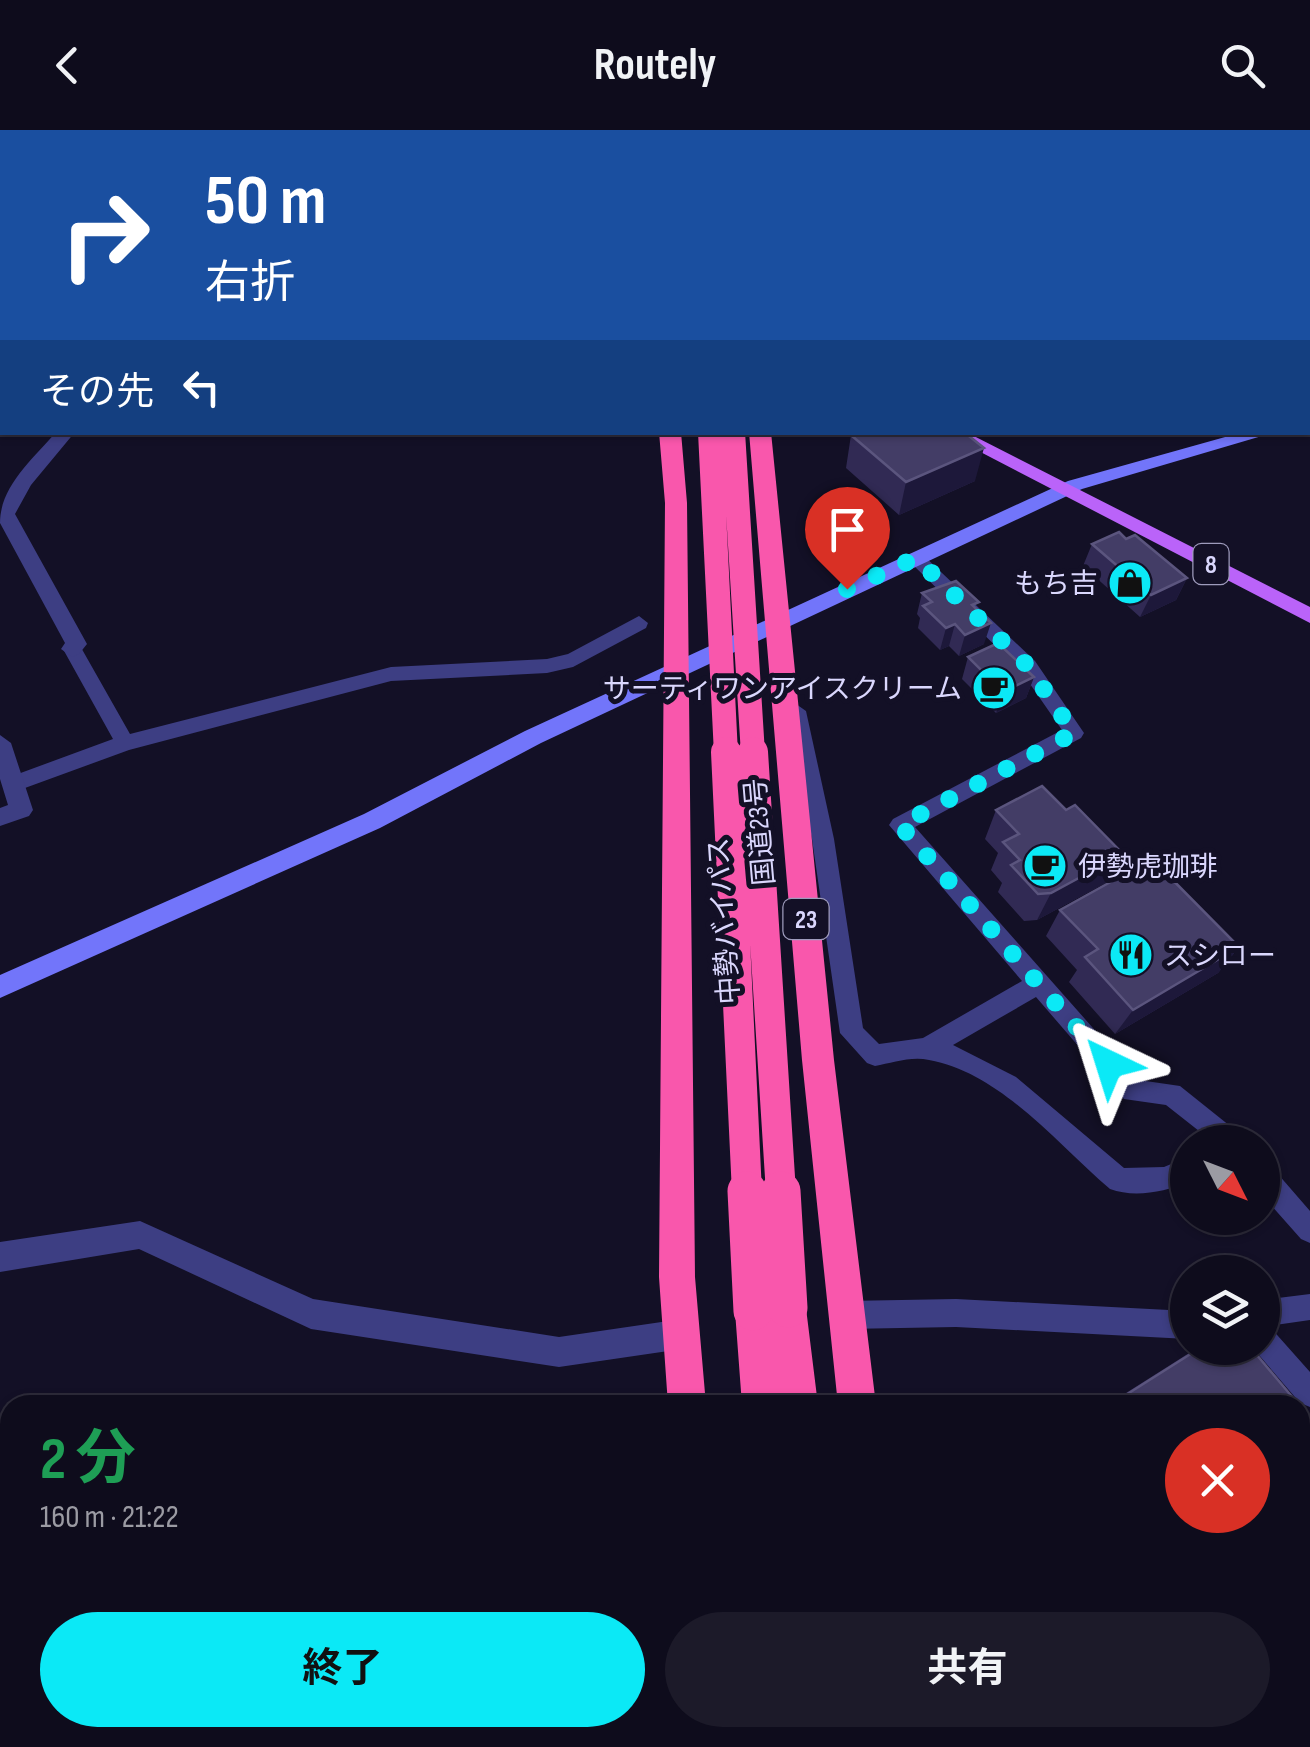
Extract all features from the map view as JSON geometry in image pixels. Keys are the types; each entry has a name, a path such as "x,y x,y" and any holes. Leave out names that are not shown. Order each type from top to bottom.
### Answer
{"highway":[{"path":"670,435 676,503 676,1277 686,1395"},
{"name":"中勢バイパス","path":"710,435 771,1310 795,1395"},
{"name":"中勢バイパス","path":"733,435 771,1310 761,1395"},
{"name":"国道23号","path":"760,435 784,658 818,1060 857,1395"}],"main road":[{"name":"8","path":"957,435 1068,488"},
{"name":"8","path":"985,435 1112,513 1310,616"}],"street":[{"path":"63,435 23,482 2,515 76,644 72,648"},
{"path":"0,987 372,821 533,737 676,674 778,621 1068,488 1255,435"},
{"path":"0,743 21,810 0,817"},
{"path":"0,1257 140,1235 311,1314 559,1352 682,1334"}],"lane":[{"path":"916,558 1028,666 1074,733 900,825 1132,1091 1171,1094 1210,1125"},
{"path":"14,784 125,743 390,674 547,666 573,660 639,623"},
{"path":"72,648 125,743"},
{"path":"784,658 823,839 852,1034 876,1055 926,1048 1038,984"},
{"path":"926,1048 965,1060 1022,1098 1119,1180 1170,1176"},
{"path":"1280,1196 1310,1230"},
{"path":"1280,1311 1310,1306"},
{"path":"846,1315 956,1313 1170,1324"},
{"path":"1280,1357 1310,1393"}],"building":[{"path":"851,435 968,435 984,448 906,482"},
{"path":"1119,532 1126,539 1135,535 1187,578 1151,595 1092,544"},
{"path":"956,581 979,602 972,605 991,623 965,635 955,624 946,628 923,606 932,602 922,593"},
{"path":"998,643 1034,677 1003,692 968,657"},
{"path":"1042,786 1066,810 1075,805 1123,854 1051,893 1038,894 1011,865 1020,860 1003,842 1019,834 996,810"},
{"name":"スシロー","path":"1152,859 1239,947 1133,1010 1085,957 1098,949 1060,910"},
{"path":"1173,1365 1265,1365 1291,1395 1126,1395"}],"place":[{"name":"もち吉","path":"1130,583"},
{"name":"サーティワンアイスクリーム","path":"994,688"},
{"name":"伊勢虎珈琲","path":"1045,866"},
{"name":"スシロー","path":"1131,955"}],"route":[{"path":"847,589 916,558 1028,666 1074,733 900,825 1109,1064"}]}
